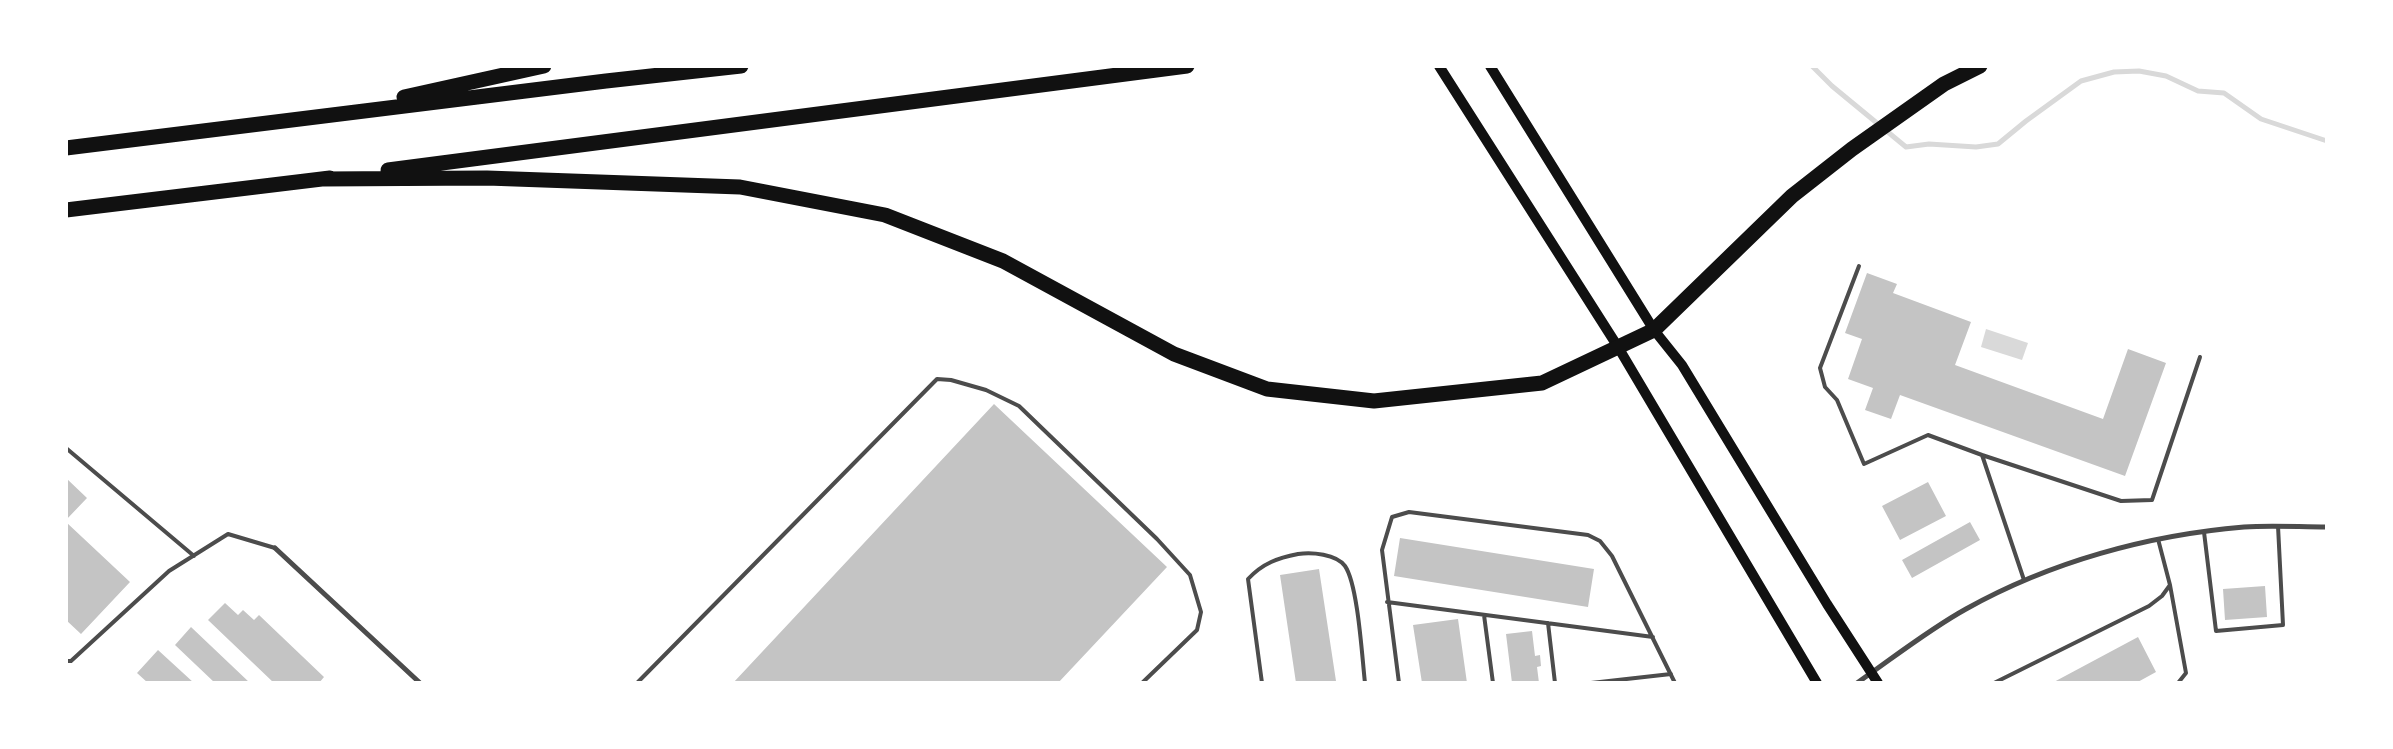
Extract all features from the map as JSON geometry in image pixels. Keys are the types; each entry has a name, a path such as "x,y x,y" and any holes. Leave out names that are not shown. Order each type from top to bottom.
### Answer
{"highway":[{"path":"314,117 544,66"},
{"path":"66,148 741,66"},
{"path":"66,210 322,179 1187,66"},
{"path":"322,179 487,178 740,187 885,215 1003,261 1174,354 1267,389 1374,401 1542,382 1654,330 1792,196 1852,149 1944,84 1980,66"}],"main road":[{"path":"1439,66 1618,347 1817,683"},
{"path":"1490,66 1654,330 1682,365 1827,604 1878,683"}],"street":[{"path":"1857,683 1966,609 2024,580 2092,556 2158,540 2244,527 2327,527"},
{"path":"275,548 420,683"}],"lane":[{"path":"1859,266 1820,368 1825,387 1838,400 1864,464 1928,435 2121,501 2152,500 2200,357"},
{"path":"637,683 937,379 951,380 986,390 1019,406 1157,539 1190,575 1202,612 1197,630 1142,683"},
{"path":"66,448 194,556"},
{"path":"1982,455 2024,580"},
{"path":"1399,683 1387,602 1382,550 1392,517 1410,512 1588,535 1600,541 1612,556 1675,683"},
{"path":"2204,532 2216,631 2283,625 2278,526"},
{"path":"66,662 71,661 169,571 228,534 275,548"},
{"path":"2158,540 2170,585 2184,658 2186,673 2178,683"},
{"path":"1262,683 1248,579 1258,569 1277,558 1308,553 1330,556 1344,564 1352,580 1365,683"},
{"path":"1994,683 2149,606 2162,596 2170,585"},
{"path":"1387,602 1653,637"},
{"path":"1484,615 1493,683"},
{"path":"1548,623 1555,683"},
{"path":"1591,683 1671,674"}],"shaded area":[{"path":"1986,329 2028,343 2022,360 1981,347"}],"building":[{"path":"1867,273 1897,284 1893,293 1971,322 1955,365 2103,419 2128,349 2166,363 2125,476 1900,395 1891,419 1865,410 1873,388 1848,379 1862,339 1845,333"},
{"path":"994,404 1167,567 1058,683 733,683"},
{"path":"66,478 87,498 66,520"},
{"path":"1928,482 1946,516 1900,540 1882,506"},
{"path":"66,522 130,582 81,634 66,620"},
{"path":"1970,522 1980,540 1912,578 1902,560"},
{"path":"1400,538 1594,569 1588,607 1394,576"},
{"path":"1319,569 1336,681 1296,683 1280,575"},
{"path":"2265,586 2267,617 2225,620 2223,589"},
{"path":"225,603 238,615 243,610 254,620 259,615 324,677 319,683 274,683 208,620"},
{"path":"1458,619 1467,683 1422,683 1413,625"},
{"path":"191,627 250,683 215,683 175,645"},
{"path":"1532,631 1535,656 1540,655 1541,666 1537,667 1539,683 1512,683 1506,634"},
{"path":"2138,637 2156,672 2136,683 2052,683"},
{"path":"158,650 194,683 148,683 137,673"}],"waterway":[{"path":"1812,66 1832,86 1906,147 1929,144 1976,147 1998,144 2081,81 2114,72 2139,71 2166,76 2198,91 2224,93 2261,119 2327,141"}]}
